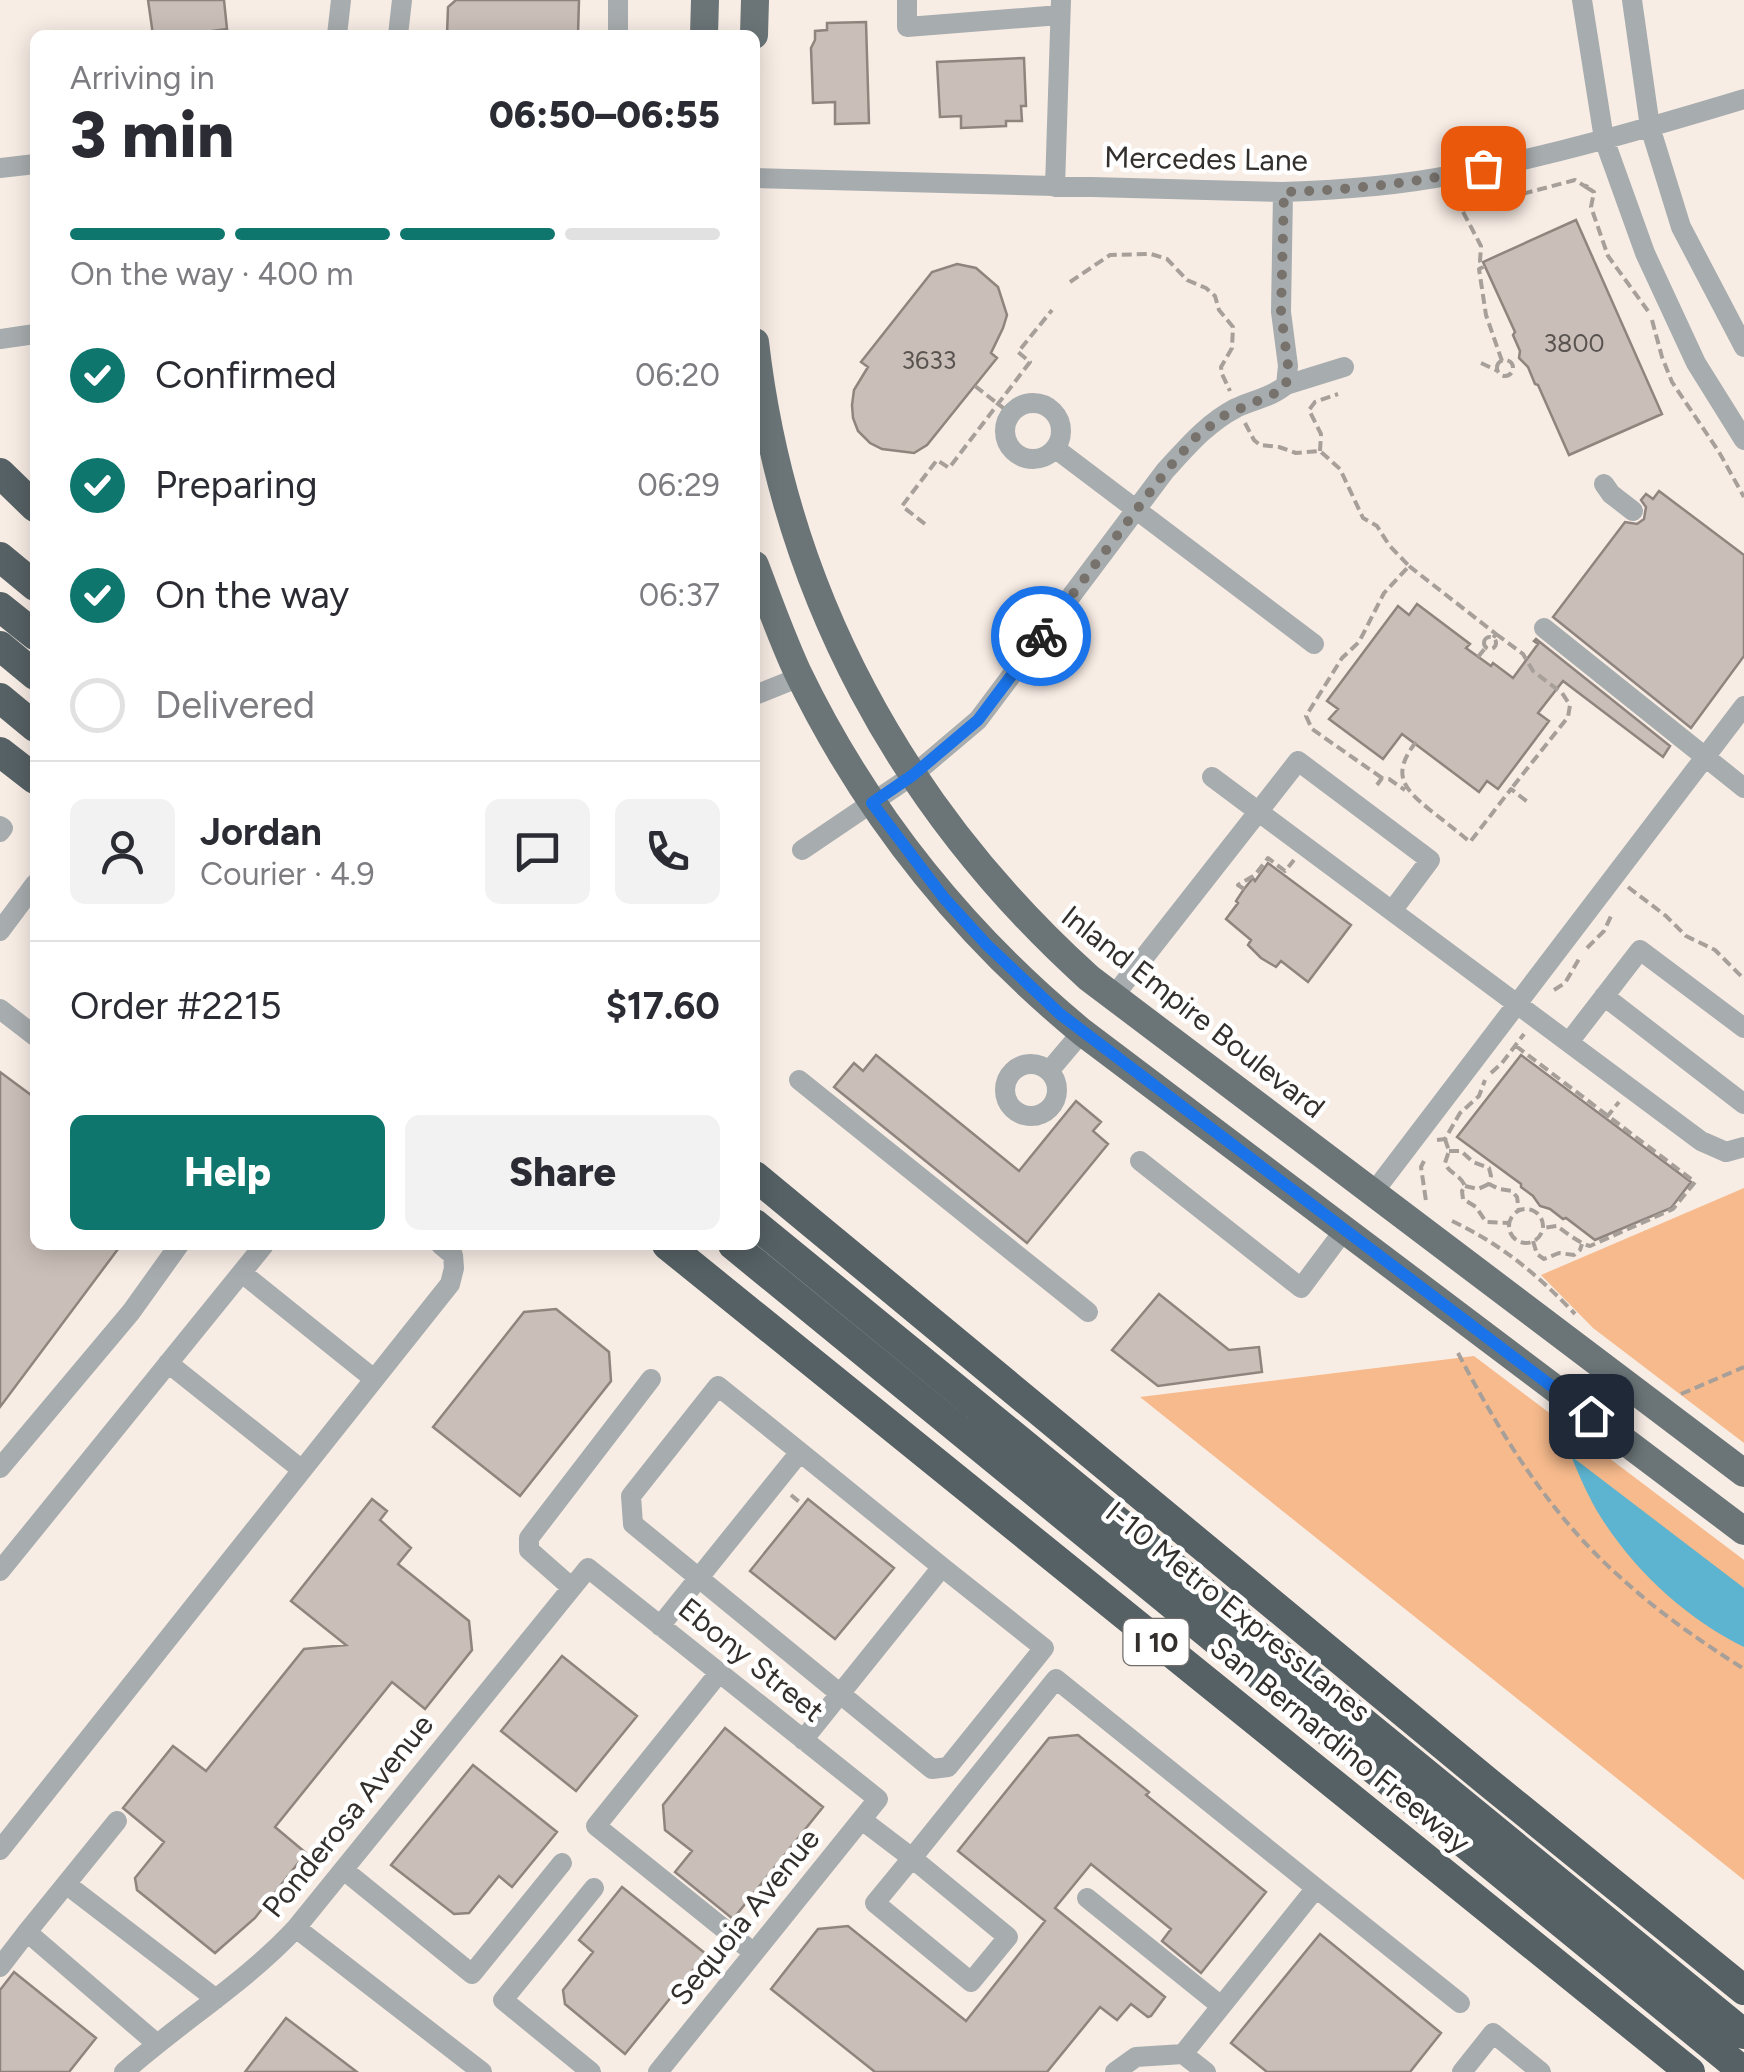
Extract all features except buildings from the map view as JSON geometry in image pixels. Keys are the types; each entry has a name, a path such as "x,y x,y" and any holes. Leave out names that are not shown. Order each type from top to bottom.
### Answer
{"highway":[{"path":"0,473 30,501"},
{"path":"0,557 30,582"},
{"path":"0,607 30,631"},
{"path":"0,646 30,670"},
{"path":"0,698 30,723"},
{"path":"0,752 30,776"},
{"path":"760,1180 1744,1990"},
{"name":"I-10 Metro ExpressLanes","path":"760,1228 1744,2034"},
{"name":"San Bernardino Freeway","path":"673,1250 1690,2072"},
{"name":"I-10 Metro ExpressLanes","path":"739,1250 1744,2072"},
{"path":"1647,2037 1676,2072"}],"main road":[{"path":"704,30 705,0"},
{"path":"754,30 755,0"},
{"name":"Inland Empire Boulevard","path":"760,371 776,465 819,600 859,685 913,775 1001,891 1044,938 1089,978 1744,1472"},
{"path":"760,578 800,677 872,803 965,922 1025,982 1082,1032 1744,1531"},
{"path":"1345,1230 1373,1193"}],"street":[{"path":"339,30 342,0"},
{"path":"399,30 402,0"},
{"path":"618,0 618,30"},
{"path":"907,0 907,27 1061,7 1054,187"},
{"path":"1582,0 1604,139 1652,269 1696,362 1744,440"},
{"path":"1632,0 1650,127 1681,227 1744,347"},
{"name":"Mercedes Lane","path":"760,178 1284,192 1344,190 1449,176 1650,127 1744,99"},
{"path":"0,168 30,165"},
{"path":"1284,192 1281,312 1288,366 1286,385"},
{"path":"0,339 30,335"},
{"path":"802,850 913,775 978,720 1166,471 1196,437 1225,415 1286,385 1344,367"},
{"path":"1037,403 1047,407 1062,431 1056,449 1041,459 1016,454 1006,439 1004,409 1037,403"},
{"path":"1056,449 1314,644"},
{"path":"1604,484 1633,511"},
{"path":"1544,628 1744,788"},
{"path":"760,693 800,677"},
{"path":"1373,1193 1744,706"},
{"path":"1113,996 1298,762 1430,860 1392,910"},
{"path":"1212,777 1701,1141 1726,1152 1744,1147"},
{"path":"0,931 30,891"},
{"path":"1569,1042 1640,950 1744,1028"},
{"path":"1604,996 1744,1104"},
{"path":"0,1009 30,1032"},
{"path":"1049,1072 1082,1032"},
{"path":"798,1080 1088,1312"},
{"path":"1140,1161 1301,1288 1345,1230"},
{"path":"0,1468 131,1312 175,1250"},
{"path":"0,1571 260,1250"},
{"path":"0,1850 450,1284 454,1268 453,1254 448,1250"},
{"path":"242,1273 374,1379"},
{"path":"168,1363 302,1470"},
{"path":"572,1588 529,1550 529,1538 651,1379"},
{"path":"718,1386 800,1452 1044,1648 948,1767 932,1769 633,1524 631,1496 718,1386"},
{"path":"660,1626 800,1452"},
{"path":"802,1740 942,1567"},
{"name":"Ponderosa Avenue","path":"124,2072 272,1954 296,1928 588,1568"},
{"name":"Ebony Street","path":"588,1568 878,1799"},
{"path":"719,1673 596,1826 754,1953"},
{"path":"862,1820 912,1858 1008,1938 971,1982 875,1904 912,1858 1056,1679 1460,2003"},
{"name":"Sequoia Avenue","path":"658,2072 878,1799"},
{"path":"0,1967 117,1822"},
{"path":"345,1871 472,1974 562,1863"},
{"path":"66,1884 216,1999"},
{"path":"591,2072 503,2000 594,1888"},
{"path":"1184,2054 1316,1888"},
{"path":"1087,1898 1221,2006"},
{"path":"296,1928 482,2072"},
{"path":"28,1932 156,2043"},
{"path":"1462,2072 1492,2033 1540,2072"},
{"path":"1114,2072 1136,2057 1184,2054 1206,2072"}],"path":[{"path":"1502,361 1486,316 1479,269 1483,267 1481,246 1462,210 1575,180 1587,184 1594,192 1592,207 1608,256 1644,303 1672,382 1744,497"},
{"path":"1070,282 1110,255 1151,254 1167,258 1187,280 1215,296 1232,327 1232,348 1221,367 1232,395"},
{"path":"926,524 902,506 936,460 948,468 1004,409 1030,362 1018,352 1052,310"},
{"path":"1481,363 1506,376 1512,371 1511,364 1502,361"},
{"path":"1498,370 1502,361"},
{"path":"974,386 1004,409"},
{"path":"1320,451 1321,434 1309,410 1315,402 1338,394"},
{"path":"1244,421 1260,445 1296,453 1320,451 1340,469 1363,518 1377,526 1409,566 1523,654 1533,670 1562,693 1570,705 1568,717 1470,842 1390,779 1382,778 1312,728 1306,716 1342,658 1359,642 1384,593 1409,566"},
{"path":"1478,657 1486,647 1484,640 1495,636"},
{"path":"1390,779 1396,776 1416,742"},
{"path":"1401,768 1408,792"},
{"path":"1377,784 1382,778"},
{"path":"1511,789 1529,804"},
{"path":"1244,890 1238,884 1255,874 1268,858 1285,871 1296,856"},
{"path":"1627,887 1686,936 1715,950 1744,979"},
{"path":"1450,1151 1441,1140 1460,1113 1475,1101 1489,1074 1502,1064 1550,994 1565,983 1585,949 1604,931 1614,910"},
{"path":"1515,1045 1695,1182 1673,1209 1590,1246 1557,1226 1542,1228"},
{"path":"1475,1101 1482,1105"},
{"path":"1450,1151 1461,1151 1473,1162 1489,1168 1489,1184 1478,1189 1465,1186"},
{"path":"1450,1151 1446,1166 1462,1178 1463,1199 1476,1206 1486,1222 1509,1223"},
{"path":"1429,1153 1421,1166 1426,1201 1431,1208"},
{"path":"1489,1184 1512,1191 1519,1211"},
{"path":"1535,1212 1540,1206"},
{"path":"1527,1209 1541,1219 1540,1236 1533,1241 1524,1243 1510,1232 1509,1223 1519,1211 1527,1209"},
{"path":"1444,1218 1513,1256 1583,1322"},
{"path":"1569,1235 1576,1226"},
{"path":"1533,1241 1537,1254 1544,1258 1559,1253 1574,1255 1582,1244"},
{"path":"1458,1353 1516,1456 1580,1538 1664,1614 1744,1669"},
{"path":"1677,1396 1744,1367"},
{"path":"785,1490 803,1505"}],"shaded area":[{"path":"1744,1188 1744,1443 1593,1328 1541,1275"},
{"path":"1474,1356 1744,1560 1744,1880 1140,1397"}],"water":[{"path":"1571,1456 1744,1588 1744,1647 1703,1623 1647,1575 1597,1511"}],"way so far":[{"path":"1041,636 1196,437 1225,415 1286,385 1288,366 1281,312 1284,192 1344,190 1483,168"}],"route":[{"path":"1041,636 978,720 913,775 872,803 887,825 965,922 1060,1014 1591,1416"}]}
